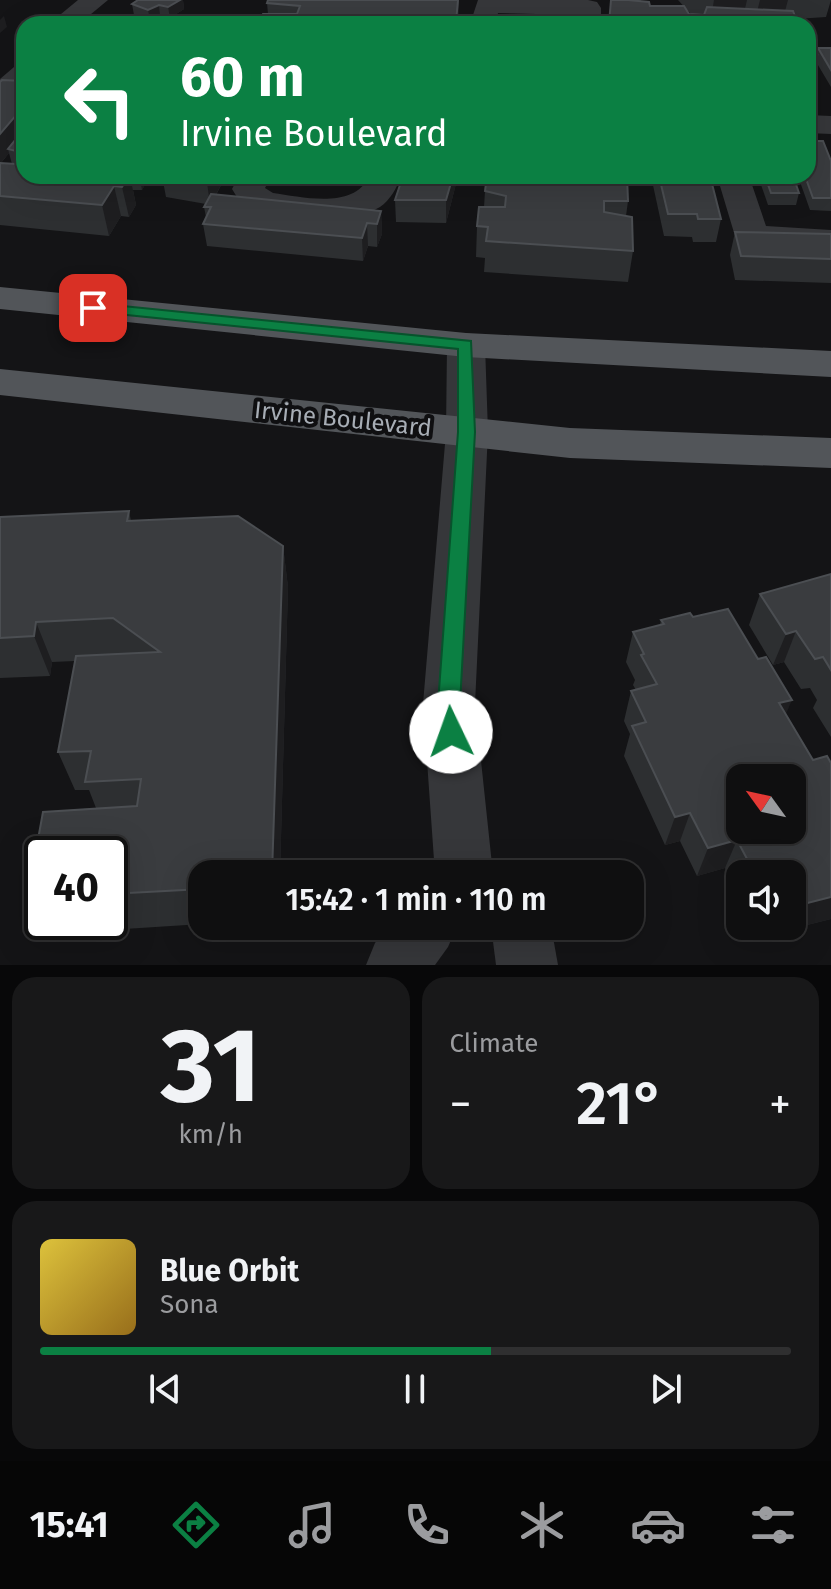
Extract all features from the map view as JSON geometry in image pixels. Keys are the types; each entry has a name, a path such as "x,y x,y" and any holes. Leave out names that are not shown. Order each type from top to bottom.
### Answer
{"main road":[{"path":"0,298 466,345 831,364"},
{"name":"Irvine Boulevard","path":"0,382 570,443 831,453"}],"street":[{"path":"73,16 95,0"},
{"path":"485,16 487,5 588,8 588,16"},
{"path":"251,184 248,189 253,196 267,202 352,207 370,199 382,184"},
{"path":"736,184 752,236 831,240"},
{"path":"463,860 449,704 467,432 466,345"},
{"path":"397,965 416,940"},
{"path":"523,940 527,965"}],"building":[{"path":"138,0 180,0 168,7 159,5 148,10 132,4"},
{"path":"268,0 458,0 457,16 262,16 297,14 300,6 267,3"},
{"path":"611,0 628,0 649,2 650,6 684,6 689,14 704,15 707,7 793,11 795,16 610,16"},
{"path":"818,48 831,48 831,70"},
{"path":"16,81 16,115 0,134 0,82"},
{"path":"16,139 16,151 8,149"},
{"path":"816,141 823,141 831,161 831,198 813,198 808,184 816,184"},
{"path":"0,163 16,164 16,184 124,184 122,187 114,186 102,205 0,196"},
{"path":"400,184 451,184 446,200 395,200"},
{"path":"486,184 627,184 628,201 604,201 604,212 632,217 633,251 486,241 488,227 477,226 479,207 505,207 506,196 485,191"},
{"path":"661,184 712,184 721,219 698,219 697,214 668,214"},
{"path":"768,184 796,184 799,193 771,193"},
{"path":"211,194 381,211 377,224 367,223 362,238 203,224 211,207 204,207"},
{"path":"735,232 831,234 831,259 741,256"},
{"path":"129,511 127,521 238,516 283,546 272,860 188,860 188,890 128,893 128,836 39,836 43,812 137,806 141,779 85,782 91,751 58,752 76,656 160,652 113,618 36,622 34,636 0,638 0,517"},
{"path":"831,574 831,670 823,657 815,659 796,631 786,634 760,594"},
{"path":"728,609 758,659 766,657 792,700 779,703 813,760 827,756 831,763 831,897 806,903 806,860 748,860 739,844 806,844 806,764 726,764 726,843 708,848 690,813 675,817 632,726 646,722 631,691 657,684 633,632 664,624 661,620 690,613 693,617"}],"route":[{"path":"93,308 466,345 467,432 449,704 451,732"}]}
